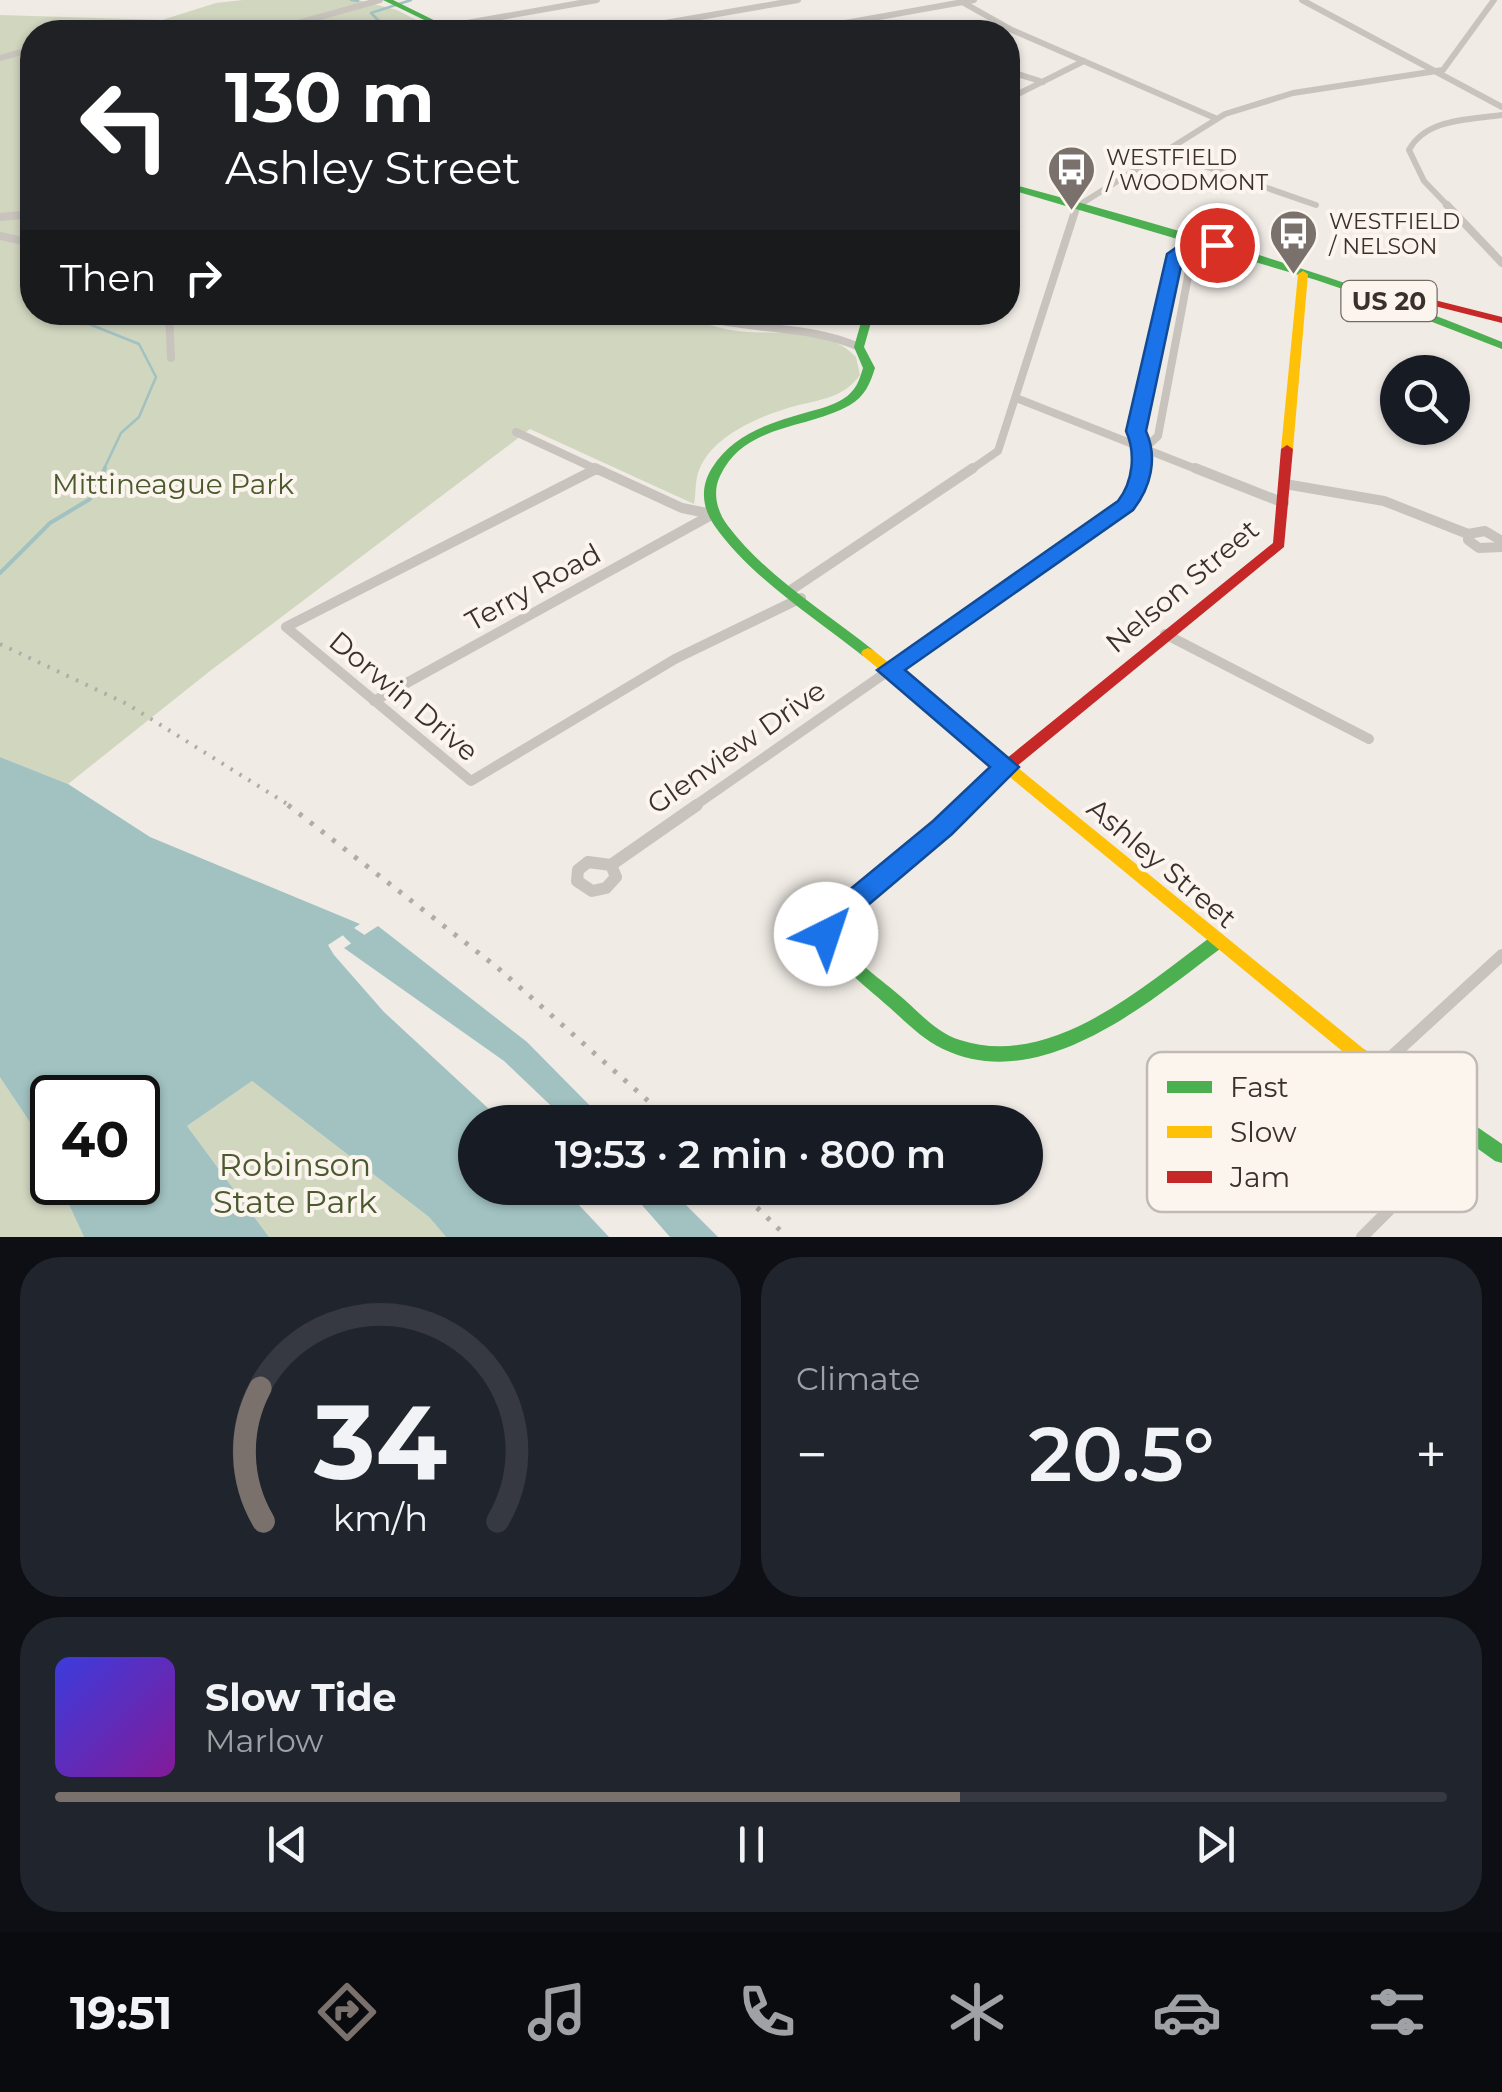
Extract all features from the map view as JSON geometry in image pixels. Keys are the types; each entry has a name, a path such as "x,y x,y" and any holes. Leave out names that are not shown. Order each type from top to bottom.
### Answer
{"street":[{"path":"498,20 597,0"},
{"path":"685,20 798,0"},
{"path":"862,20 974,0"},
{"path":"1302,0 1502,107"},
{"path":"796,594 994,456 1077,205 1216,118 1293,92 1437,72 1448,65 1494,0"},
{"path":"309,20 390,2 428,20"},
{"path":"962,2 999,20"},
{"path":"1020,30 1216,118"},
{"path":"1020,93 1084,61"},
{"path":"1020,75 1043,82"},
{"path":"1502,115 1429,130 1415,137 1409,150 1424,181 1502,264"},
{"path":"1161,151 1316,205"},
{"name":"US 20","path":"1020,189 1186,243 1296,264 1502,336"},
{"path":"1186,243 1192,255 1158,436 1144,449 1136,431 1175,254 1186,243"},
{"name":"US 20","path":"1273,262 1412,308 1502,346"},
{"name":"Nelson Street","path":"1218,941 1117,1011 1066,1039 1028,1053 992,1055 956,1046 894,1001 831,941 826,928 1006,767 1278,544 1303,274"},
{"path":"1379,290 1502,324"},
{"path":"1164,304 1182,307"},
{"path":"1459,318 1502,324"},
{"path":"171,325 172,358"},
{"path":"724,325 818,332 860,347"},
{"path":"516,432 682,508 713,514 711,484 719,466 736,446 770,426 839,404 862,389 870,373 860,347 866,325"},
{"path":"1151,365 1170,368"},
{"path":"1016,398 1284,503"},
{"name":"Glenview Drive","path":"611,865 1126,506 1136,492 1144,449"},
{"name":"Dorwin Drive","path":"596,469 286,627 471,782 675,659 796,594"},
{"path":"1286,484 1384,501 1468,534 1488,532 1502,544 1491,551 1476,548 1468,542 1468,534"},
{"name":"Ashley Street","path":"713,514 752,557 796,594 1359,1052"},
{"name":"Terry Road","path":"374,700 713,514"},
{"path":"1165,634 1369,739"},
{"path":"1397,1052 1502,956"},
{"name":"Ashley Street","path":"1477,1137 1502,1155"},
{"path":"1362,1237 1387,1212"}],"green space":[{"name":"Mittineague Park","path":"358,0 397,10 416,20 162,20 216,3"},
{"name":"Mittineague Park","path":"0,15 162,20 20,20 20,325 711,325 830,340 856,357 860,375 840,393 770,414 726,437 704,460 697,477 694,504 530,429 210,671 68,784 0,757"},
{"path":"0,1077 30,1118 30,1205 69,1205 84,1237 0,1237"},
{"name":"Robinson State Park","path":"252,1081 429,1217 446,1237 269,1237 187,1126"}],"water":[{"path":"0,757 68,784 150,837 360,924 328,945 334,955 384,1012 485,1105 458,1105 458,1205 579,1205 609,1237 446,1237 429,1217 252,1081 187,1126 269,1237 84,1237 69,1205 160,1205 160,1075 30,1075 30,1122 0,1077"},
{"path":"378,926 527,1042 589,1105 550,1105 504,1061 344,948"},
{"path":"642,1205 686,1205 718,1237 670,1237"}],"waterway":[{"path":"351,0 358,1"},
{"path":"378,20 371,13 411,0"},
{"path":"92,325 139,344 156,377 139,417 121,433 103,471"},
{"path":"0,573 50,523 90,499 105,468"},
{"path":"348,931 372,949"}],"railway":[{"path":"0,644 127,704 292,807"},
{"path":"288,805 498,968 653,1105"},
{"path":"754,1205 787,1237"}],"traffic: fast":[{"path":"387,0 429,20"},
{"path":"1020,189 1320,278 1502,346"},
{"path":"865,325 859,347 869,368 861,390 831,409 765,429 744,440 726,455 713,477 710,497 718,522 736,544 868,653"},
{"path":"871,887 826,928 838,950 863,976 941,1040 960,1048 996,1054 1031,1051 1098,1024 1218,941"},
{"path":"1477,1138 1502,1155"}],"traffic: slow":[{"path":"1287,449 1303,274"},
{"path":"868,653 1355,1052"}],"traffic: jam":[{"path":"1379,289 1502,320"},
{"path":"871,887 1006,767 1279,544 1287,449"}],"place":[{"name":"WESTFIELD / WOODMONT","path":"1071,212"},
{"name":"WESTFIELD / NELSON","path":"1294,276"}],"route":[{"path":"826,934 830,922 1006,767 889,670 1126,506 1136,492 1144,449 1136,431 1175,254 1184,250 1188,236 1217,245"}]}
